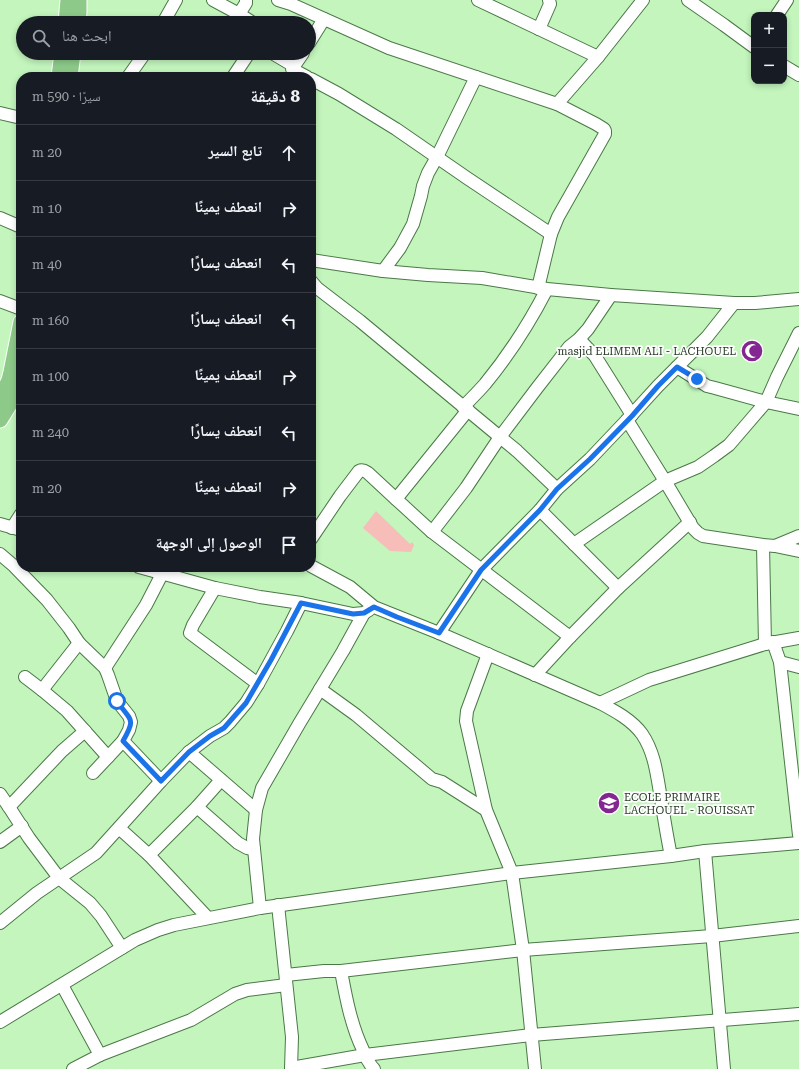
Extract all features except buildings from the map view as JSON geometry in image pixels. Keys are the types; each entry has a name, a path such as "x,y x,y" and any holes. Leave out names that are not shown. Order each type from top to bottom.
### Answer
{"main road":[{"path":"67,16 68,0"},
{"path":"79,0 79,16"},
{"path":"60,72 61,60"},
{"path":"70,72 71,60"},
{"path":"0,420 16,348"},
{"path":"0,399 10,380"}],"street":[{"path":"167,16 176,0"},
{"path":"213,0 242,16"},
{"path":"239,14 246,3 246,0"},
{"path":"278,0 316,16"},
{"path":"478,0 598,57"},
{"path":"540,29 550,4 549,0"},
{"path":"557,104 598,57 643,0"},
{"path":"688,0 751,45"},
{"path":"779,12 787,0"},
{"path":"316,16 389,48 557,104 596,124 604,129 605,132 558,217 551,234 543,288 538,308 506,356 396,500"},
{"path":"316,32 324,20"},
{"path":"132,72 140,60"},
{"path":"236,72 244,60"},
{"path":"280,60 292,71 298,60"},
{"path":"787,68 799,75"},
{"path":"383,271 400,248 413,224 428,173 476,77"},
{"path":"316,82 396,129 551,234"},
{"path":"0,113 16,117"},
{"path":"0,218 16,224"},
{"path":"316,261 383,271 482,278 543,288 611,295 734,303 755,303 799,299"},
{"path":"316,287 466,408 517,451 557,489"},
{"path":"432,532 466,488 500,437 537,388 569,347 588,329 611,295"},
{"path":"0,301 16,307"},
{"path":"439,633 481,570 540,510 557,489 590,459 630,418 658,386 706,337 734,303"},
{"path":"574,544 665,481 698,466 729,444 766,402 799,333"},
{"path":"578,339 595,356 665,481 693,528 698,533 703,536 799,551"},
{"path":"677,367 707,386 766,402 799,409"},
{"path":"316,532 340,496 359,471 362,470 368,473 432,532 570,637"},
{"path":"540,510 618,588"},
{"path":"535,675 618,588 690,522"},
{"path":"0,524 16,529"},
{"path":"769,546 799,536"},
{"path":"769,546 769,643 780,662 799,835"},
{"path":"0,554 16,568"},
{"path":"316,569 350,587 369,610"},
{"path":"20,572 47,600 79,643 105,668 117,701 129,716 131,722 129,730 123,741 93,773"},
{"path":"105,668 146,605 160,572"},
{"path":"163,572 215,588 260,597 301,603 353,614 369,610 397,617 488,654 615,711 641,733 649,746 654,762 671,856"},
{"path":"215,588 190,633 258,684"},
{"path":"0,923 37,892 96,853 189,752 210,736 224,728 230,722 246,703 258,684 301,603"},
{"path":"260,908 253,839 256,810 262,788 320,689 369,610"},
{"path":"600,703 649,680 769,643 799,638"},
{"path":"42,690 79,643"},
{"path":"488,654 467,711 466,721 486,810 512,873 523,950 534,1069"},
{"path":"780,662 799,667"},
{"path":"25,677 66,712 108,757"},
{"path":"320,689 356,715 432,779 442,782 486,810"},
{"path":"9,807 62,751 84,731"},
{"path":"123,741 161,781"},
{"path":"189,752 256,810"},
{"path":"149,856 221,780"},
{"path":"0,794 29,838 59,878 90,904 101,916 122,948"},
{"path":"197,807 238,843 247,848 254,849"},
{"path":"0,842 22,826"},
{"path":"119,828 149,856 208,918"},
{"path":"0,1022 135,940 174,925 260,908 512,873 705,851 799,843"},
{"path":"705,851 724,1069"},
{"path":"278,906 292,1038 291,1069 365,1055 531,1035 799,1014"},
{"path":"73,1069 100,1055 191,1020 235,994 324,971 341,971 523,950 712,936 799,926"},
{"path":"341,971 347,1002 356,1035 369,1064 374,1069"},
{"path":"62,985 100,1055"}],"shaded area":[{"path":"376,511 410,544 412,542 414,545 411,552 390,551 363,528"}],"place":[{"name":"masjid ELIMEM ALI - LACHOUEL","path":"752,351"},
{"name":"ECOLE PRIMAIRE LACHOUEL - ROUISSAT","path":"609,803"}],"route":[{"path":"117,701 129,716 131,722 129,730 123,741 161,781 189,752 210,736 224,728 246,703 258,684 301,603 353,614 364,613 374,607 439,633 481,570 540,510 557,489 590,459 632,416 677,367 697,379"}]}
